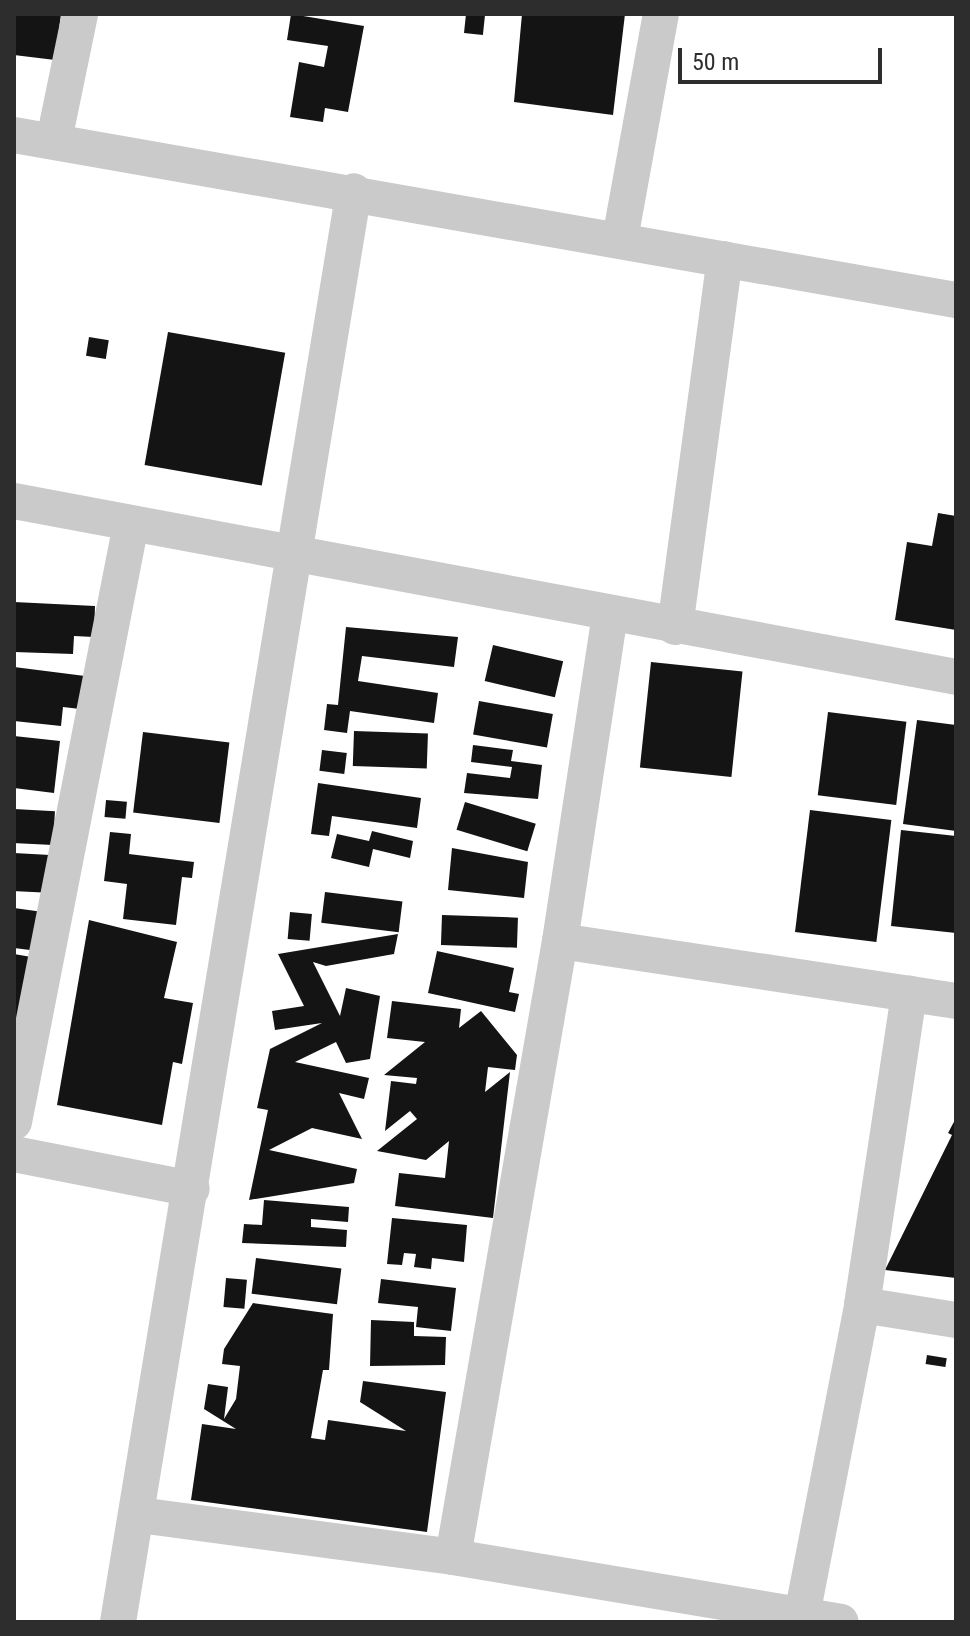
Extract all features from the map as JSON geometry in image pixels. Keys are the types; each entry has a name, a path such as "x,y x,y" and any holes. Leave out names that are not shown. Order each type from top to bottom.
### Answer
{"street":[{"path":"54,140 80,14"},
{"path":"620,239 661,14"},
{"path":"14,135 354,191 956,300"},
{"path":"118,1622 139,1515 354,191"},
{"path":"675,627 725,259"},
{"path":"14,501 610,615 956,677"},
{"path":"14,1122 131,524"},
{"path":"453,1557 560,941 610,615"},
{"path":"560,941 956,1001"},
{"path":"802,1615 862,1305 909,994"},
{"path":"14,1154 192,1189"},
{"path":"862,1305 956,1320"},
{"path":"139,1515 453,1557 841,1622"}],"building":[{"path":"14,14 61,14 55,60 14,55"},
{"path":"291,14 364,26 348,112 325,108 323,122 290,117 299,62 324,67 328,46 287,40"},
{"path":"466,14 485,16 483,35 464,33"},
{"path":"522,14 625,14 613,115 514,102"},
{"path":"168,332 285,353 262,486 145,465"},
{"path":"89,337 109,340 106,359 86,356"},
{"path":"938,513 956,516 956,630 895,620 907,542 932,546"},
{"path":"14,602 95,606 94,637 74,636 73,654 14,652"},
{"path":"346,627 458,637 454,667 362,656 358,681 438,693 434,723 350,711 347,733 324,730 327,704 338,705"},
{"path":"493,645 563,661 555,697 485,681"},
{"path":"651,662 742,672 731,777 640,767"},
{"path":"14,667 85,676 80,709 63,707 61,726 14,721"},
{"path":"479,701 553,714 547,748 473,734"},
{"path":"828,712 906,722 896,805 818,795"},
{"path":"917,720 956,725 956,831 903,824"},
{"path":"354,731 428,734 427,769 353,766"},
{"path":"143,732 229,743 219,823 133,812"},
{"path":"14,736 60,741 54,793 14,788"},
{"path":"473,745 513,750 511,761 542,765 538,799 464,793 467,773 510,778 512,767 471,762"},
{"path":"322,750 347,753 344,774 319,771"},
{"path":"318,783 421,798 417,828 332,816 329,836 311,834"},
{"path":"106,800 127,802 125,819 105,817"},
{"path":"465,802 536,824 527,851 457,830"},
{"path":"14,809 55,811 53,845 14,843"},
{"path":"810,810 891,820 876,942 795,932"},
{"path":"901,830 956,836 956,933 891,926"},
{"path":"372,831 413,841 410,858 373,849 369,867 331,858 337,834 369,841"},
{"path":"110,832 131,834 129,854 194,862 192,878 182,877 176,925 123,919 127,884 104,881"},
{"path":"452,848 528,862 524,898 448,890"},
{"path":"14,853 50,855 48,893 14,891"},
{"path":"325,892 402,902 399,932 321,923"},
{"path":"14,908 43,912 38,951 14,948"},
{"path":"290,912 312,914 310,941 288,939"},
{"path":"442,915 518,918 517,948 441,945"},
{"path":"89,920 177,942 164,998 193,1003 182,1064 173,1062 162,1125 57,1105"},
{"path":"398,934 394,954 326,966 313,962 340,1016 346,988 380,996 370,1059 346,1063 336,1042 295,1062 369,1078 364,1099 339,1093 362,1139 312,1128 269,1150 357,1169 354,1183 249,1200 268,1110 257,1108 270,1049 322,1023 275,1030 272,1011 304,1006 278,954"},
{"path":"437,951 514,968 509,992 519,994 515,1012 428,993"},
{"path":"14,954 37,958 14,1072"},
{"path":"392,1001 461,1009 459,1028 481,1011 517,1055 515,1070 488,1067 485,1092 510,1072 493,1218 395,1206 399,1173 445,1178 449,1141 426,1160 377,1151 417,1119 410,1111 385,1131 391,1081 416,1084 417,1078 384,1075 425,1042 387,1038"},
{"path":"956,1118 956,1278 885,1270 952,1135 948,1133"},
{"path":"264,1200 349,1207 348,1222 311,1219 311,1227 347,1230 346,1247 242,1243 244,1224 262,1225"},
{"path":"392,1218 467,1225 464,1262 432,1258 431,1269 414,1267 416,1254 404,1253 402,1265 387,1264"},
{"path":"256,1258 341,1268 337,1304 252,1294"},
{"path":"226,1278 247,1280 244,1309 223,1307"},
{"path":"381,1279 456,1288 451,1331 416,1327 418,1307 378,1303"},
{"path":"253,1303 333,1314 329,1370 323,1370 311,1438 325,1440 328,1420 406,1431 360,1402 363,1381 446,1392 427,1532 191,1500 202,1424 236,1429 204,1409 208,1384 228,1387 224,1419 236,1399 240,1366 222,1364 224,1349"},
{"path":"371,1320 414,1322 414,1336 446,1337 445,1365 370,1366"},
{"path":"927,1355 947,1358 945,1367 926,1364"}]}
